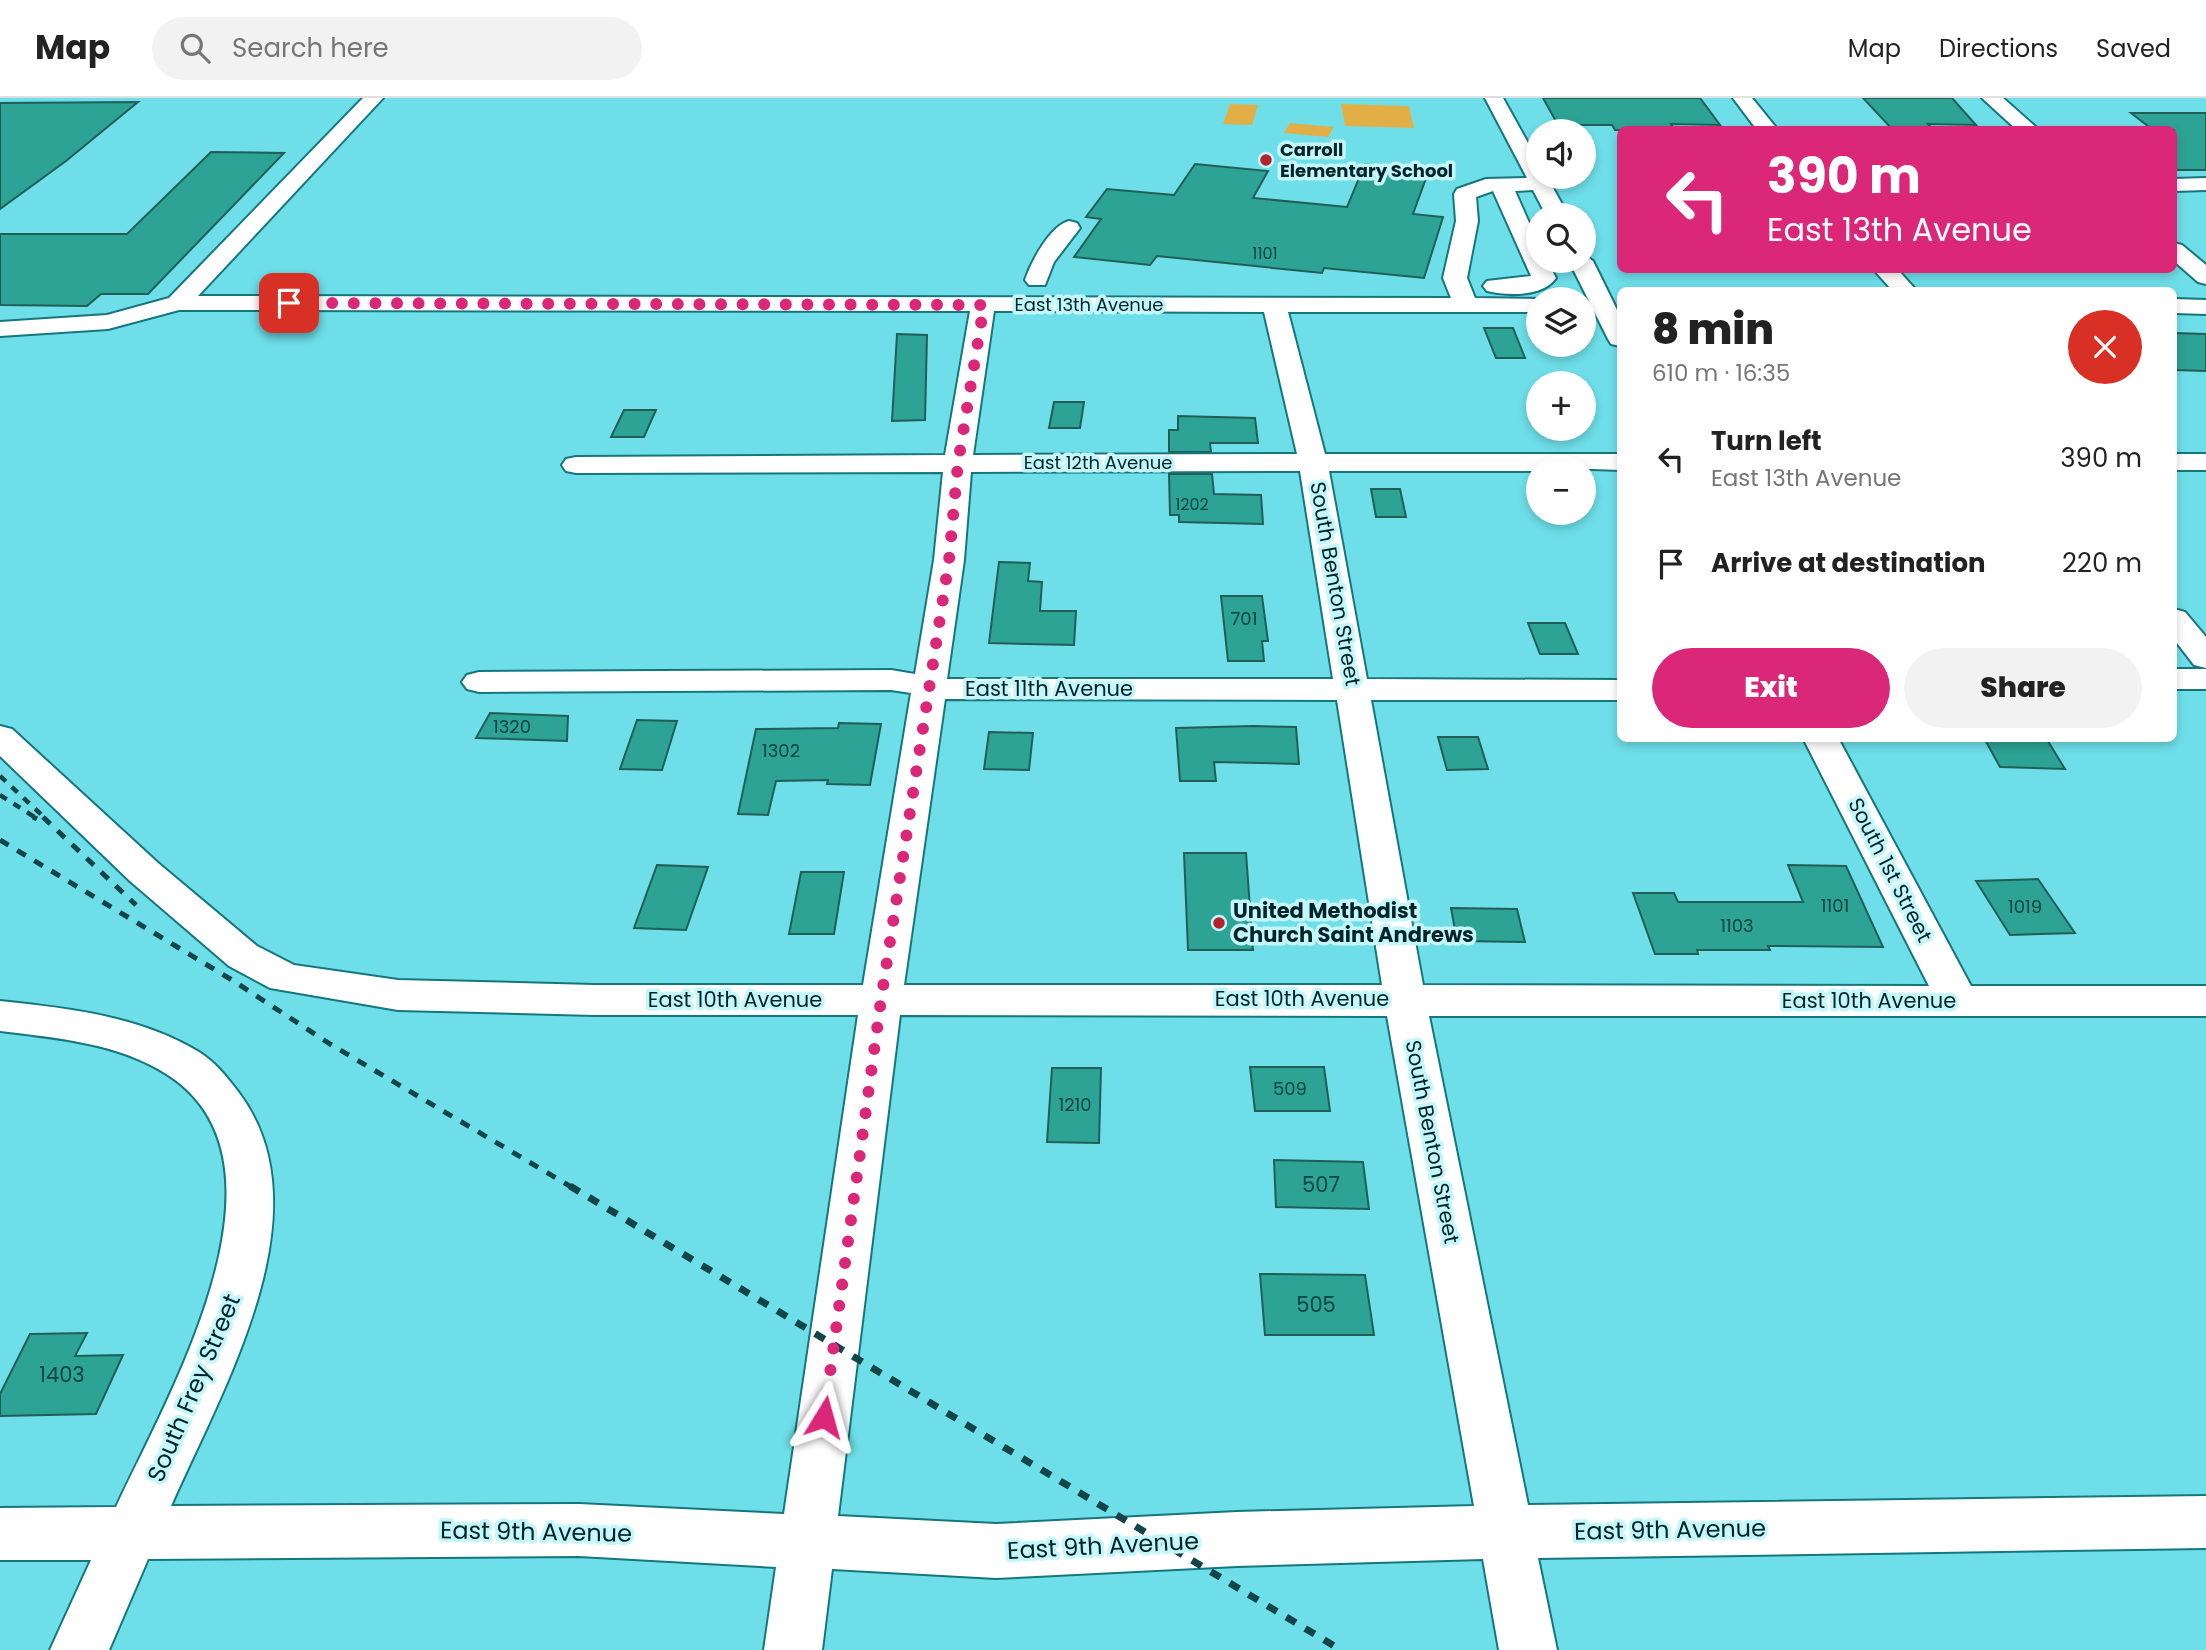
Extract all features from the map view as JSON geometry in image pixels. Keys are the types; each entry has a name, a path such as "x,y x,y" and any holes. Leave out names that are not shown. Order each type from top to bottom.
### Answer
{"street":[{"path":"178,303 374,98"},
{"path":"1494,98 1526,158"},
{"path":"1742,98 1765,126"},
{"path":"1991,98 2024,126"},
{"path":"1503,184 1504,197 1544,278 1533,285 1462,296 1455,278 1467,221 1465,194 1478,187 1503,184 1526,184"},
{"path":"2177,184 2206,184"},
{"path":"1032,305 1043,261 1069,228"},
{"path":"2177,253 2206,277"},
{"path":"1587,273 1617,333"},
{"path":"1889,273 1901,287"},
{"path":"1037,280 1063,280"},
{"name":"East 13th Avenue","path":"0,329 107,322 178,303 1032,305 1254,297 1462,296 1526,304"},
{"name":"South Benton Street","path":"1254,297 1313,462 1405,999 1528,1650"},
{"path":"793,1650 881,1000 949,560 958,463 984,305"},
{"path":"2177,306 2206,307"},
{"name":"East 12th Avenue","path":"576,465 1617,462"},
{"path":"2177,462 2206,462"},
{"path":"2177,623 2206,658"},
{"path":"2177,678 2206,678"},
{"name":"East 11th Avenue","path":"479,682 891,680 947,689 1617,690"},
{"name":"East 10th Avenue","path":"0,737 144,872 243,956 285,978 398,995 594,1000 2206,1001"},
{"name":"South 1st Street","path":"1822,742 1958,1001"},
{"name":"South Frey Street","path":"0,1016 58,1023 117,1036 172,1056 205,1080 232,1114 247,1159 251,1206 240,1279 222,1334 79,1650"},
{"name":"East 9th Avenue","path":"0,1534 579,1530 996,1552 1237,1539 1507,1532 2206,1522"}],"shaded area":[{"path":"1230,104 1258,105 1252,125 1223,124"},
{"path":"1341,104 1409,106 1414,128 1345,126"},
{"path":"1290,123 1334,127 1328,137 1284,133"}],"building":[{"path":"1543,98 1700,98 1720,125 1617,126 1615,130 1612,125 1596,125 1596,119 1555,119"},
{"path":"1863,98 1952,98 1976,125 1928,124 1930,126 1889,126"},
{"path":"138,102 66,161 0,209 0,103"},
{"path":"2131,113 2206,113 2206,170 2177,170 2177,126 2148,126"},
{"path":"211,152 284,153 148,294 101,294 87,306 0,305 0,234 127,234"},
{"path":"1195,164 1268,171 1253,198 1347,207 1365,164 1429,170 1413,214 1443,217 1424,278 1324,268 1322,273 1157,256 1150,265 1074,257 1101,219 1086,217 1107,189 1174,195"},
{"path":"1484,328 1513,328 1525,358 1496,358"},
{"path":"2177,333 2206,334 2206,371 2177,370"},
{"path":"897,334 927,335 925,420 892,421"},
{"path":"1054,402 1084,402 1080,428 1049,428"},
{"path":"624,410 656,410 644,437 611,437"},
{"path":"1178,416 1255,418 1258,443 1210,443 1211,452 1169,452 1169,430 1178,430"},
{"path":"1169,474 1212,474 1214,494 1261,495 1263,524 1179,522 1179,515 1170,515"},
{"path":"1371,489 1400,489 1406,517 1376,517"},
{"path":"999,562 1030,563 1028,581 1042,582 1040,611 1076,611 1074,645 989,643"},
{"path":"1221,596 1262,596 1268,641 1262,641 1264,661 1228,661"},
{"path":"1528,623 1565,623 1578,654 1540,654"},
{"path":"490,713 568,716 567,741 476,738"},
{"path":"637,720 677,721 662,770 620,769"},
{"path":"839,723 881,724 870,785 827,784 828,780 776,781 768,815 738,814 756,729 838,728"},
{"path":"1296,727 1299,764 1214,762 1216,781 1180,781 1176,728"},
{"path":"989,732 1033,733 1029,770 984,769"},
{"path":"1438,737 1478,737 1488,769 1447,770"},
{"path":"1986,742 2048,742 2065,769 2000,767"},
{"path":"1184,853 1246,853 1253,950 1188,950"},
{"path":"657,865 708,867 686,930 634,928"},
{"path":"1788,865 1846,866 1883,947 1768,946 1770,950 1697,950 1698,954 1655,954 1633,893 1674,893 1678,902 1803,902"},
{"path":"801,872 844,872 834,934 789,934"},
{"path":"2038,879 2075,933 2010,935 1976,881"},
{"path":"1451,908 1517,909 1525,942 1457,941"},
{"path":"1250,1067 1324,1067 1330,1111 1255,1111"},
{"path":"1052,1068 1101,1068 1099,1143 1047,1142"},
{"path":"1274,1160 1363,1162 1369,1209 1276,1207"},
{"path":"1260,1274 1365,1275 1374,1335 1265,1335"},
{"path":"87,1333 75,1356 123,1355 96,1414 0,1416 0,1394 30,1334"}],"railway":[{"path":"0,776 45,818"},
{"path":"0,795 36,818"},
{"path":"33,817 37,819"},
{"path":"43,817 136,905"},
{"path":"0,840 232,980 330,1044 573,1188"},
{"path":"570,1186 1341,1650"}],"place":[{"name":"Carroll Elementary School","path":"1266,160"},
{"name":"United Methodist Church Saint Andrews","path":"1219,923"}],"route":[{"path":"289,303 984,305 958,463 949,560 881,1000 824,1417"}]}
